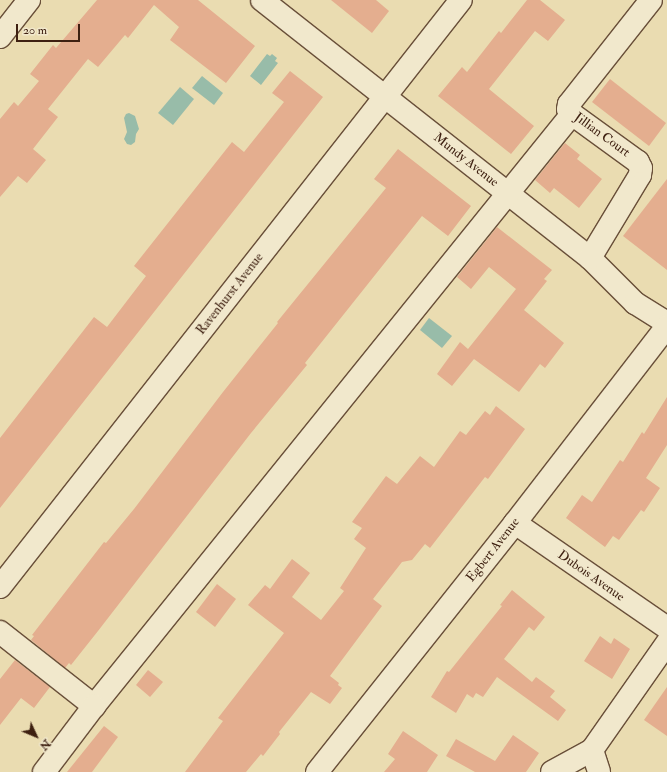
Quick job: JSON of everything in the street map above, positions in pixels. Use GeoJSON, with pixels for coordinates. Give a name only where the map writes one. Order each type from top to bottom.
{"type":"FeatureCollection","features":[{"type":"Feature","properties":{"kind":"street"},"geometry":{"type":"LineString","coordinates":[[0,37],[29,0]]}},
{"type":"Feature","properties":{"kind":"street","name":"Mundy Avenue"},"geometry":{"type":"LineString","coordinates":[[262,0],[590,258],[635,303],[667,325]]}},
{"type":"Feature","properties":{"kind":"street","name":"Ravenhurst Avenue"},"geometry":{"type":"LineString","coordinates":[[0,587],[460,0]]}},
{"type":"Feature","properties":{"kind":"street","name":"Jillian Court"},"geometry":{"type":"LineString","coordinates":[[590,258],[640,176],[641,168],[638,162],[572,114],[568,109],[571,99],[651,0]]}},
{"type":"Feature","properties":{"kind":"street"},"geometry":{"type":"LineString","coordinates":[[44,772],[94,706],[572,114]]}},
{"type":"Feature","properties":{"kind":"street","name":"Egbert Avenue"},"geometry":{"type":"LineString","coordinates":[[317,772],[515,523],[667,325]]}},
{"type":"Feature","properties":{"kind":"street","name":"Dubois Avenue"},"geometry":{"type":"LineString","coordinates":[[515,523],[667,628]]}},
{"type":"Feature","properties":{"kind":"street"},"geometry":{"type":"LineString","coordinates":[[0,632],[94,706]]}},
{"type":"Feature","properties":{"kind":"street"},"geometry":{"type":"LineString","coordinates":[[552,772],[592,750],[667,643]]}},
{"type":"Feature","properties":{"kind":"street"},"geometry":{"type":"LineString","coordinates":[[592,750],[599,772]]}},
{"type":"Feature","properties":{"kind":"shaded area"},"geometry":{"type":"Polygon","coordinates":[[[267,54],[270,56],[272,54],[277,58],[275,61],[278,63],[261,85],[250,76],[267,54]]]}},
{"type":"Feature","properties":{"kind":"shaded area"},"geometry":{"type":"Polygon","coordinates":[[[202,76],[223,93],[214,105],[192,88],[202,76]]]}},
{"type":"Feature","properties":{"kind":"shaded area"},"geometry":{"type":"Polygon","coordinates":[[[180,87],[194,99],[173,125],[158,113],[180,87]]]}},
{"type":"Feature","properties":{"kind":"shaded area"},"geometry":{"type":"Polygon","coordinates":[[[129,113],[135,116],[139,129],[136,134],[135,142],[131,145],[127,144],[124,139],[127,132],[124,118],[126,114],[129,113]]]}},
{"type":"Feature","properties":{"kind":"shaded area"},"geometry":{"type":"Polygon","coordinates":[[[429,318],[452,336],[442,348],[420,330],[429,318]]]}},
{"type":"Feature","properties":{"kind":"building"},"geometry":{"type":"Polygon","coordinates":[[[97,0],[198,0],[255,46],[226,83],[170,40],[179,27],[154,5],[128,38],[125,35],[98,67],[88,59],[48,109],[58,117],[33,149],[46,160],[27,183],[18,176],[0,197],[0,119],[14,102],[18,106],[39,81],[30,74],[53,45],[56,48],[97,0]]]}},
{"type":"Feature","properties":{"kind":"building"},"geometry":{"type":"Polygon","coordinates":[[[331,0],[376,0],[389,11],[372,33],[331,0]]]}},
{"type":"Feature","properties":{"kind":"building"},"geometry":{"type":"Polygon","coordinates":[[[527,0],[540,0],[565,20],[548,41],[535,31],[489,89],[534,126],[511,154],[438,96],[462,67],[467,72],[499,31],[501,33],[527,0]]]}},
{"type":"Feature","properties":{"kind":"building"},"geometry":{"type":"Polygon","coordinates":[[[290,71],[323,97],[0,508],[0,438],[94,317],[107,327],[146,276],[134,266],[232,142],[244,152],[284,102],[272,93],[290,71]]]}},
{"type":"Feature","properties":{"kind":"building"},"geometry":{"type":"Polygon","coordinates":[[[610,79],[666,123],[649,146],[592,102],[610,79]]]}},
{"type":"Feature","properties":{"kind":"building"},"geometry":{"type":"Polygon","coordinates":[[[565,143],[580,155],[577,159],[602,179],[579,208],[554,188],[550,193],[535,180],[565,143]]]}},
{"type":"Feature","properties":{"kind":"building"},"geometry":{"type":"Polygon","coordinates":[[[398,149],[471,206],[448,236],[422,216],[305,363],[307,365],[251,433],[98,631],[71,665],[69,663],[65,668],[31,640],[34,636],[32,635],[104,542],[106,543],[134,509],[223,392],[278,323],[277,322],[386,188],[374,179],[398,149]]]}},
{"type":"Feature","properties":{"kind":"building"},"geometry":{"type":"Polygon","coordinates":[[[667,179],[667,270],[623,236],[667,179]]]}},
{"type":"Feature","properties":{"kind":"building"},"geometry":{"type":"Polygon","coordinates":[[[497,227],[552,270],[544,279],[547,281],[524,310],[564,343],[545,368],[540,364],[519,392],[474,359],[452,386],[437,374],[460,342],[468,349],[516,289],[489,267],[471,289],[457,277],[497,227]]]}},
{"type":"Feature","properties":{"kind":"building"},"geometry":{"type":"Polygon","coordinates":[[[667,397],[667,445],[646,478],[660,488],[644,512],[641,510],[619,540],[613,536],[605,547],[566,518],[582,495],[592,502],[620,460],[623,462],[642,432],[644,434],[667,397]]]}},
{"type":"Feature","properties":{"kind":"building"},"geometry":{"type":"Polygon","coordinates":[[[496,406],[525,429],[488,479],[485,477],[430,548],[425,544],[412,560],[402,562],[373,599],[382,606],[330,676],[339,683],[338,685],[342,688],[330,704],[311,692],[279,732],[280,734],[263,756],[261,754],[246,772],[185,772],[223,721],[218,718],[284,633],[248,605],[265,585],[270,589],[292,559],[310,573],[292,597],[321,620],[344,591],[340,588],[366,548],[354,539],[362,528],[352,522],[386,476],[397,484],[420,456],[434,467],[460,431],[466,435],[485,411],[490,415],[496,406]]]}},
{"type":"Feature","properties":{"kind":"building"},"geometry":{"type":"Polygon","coordinates":[[[217,584],[236,599],[215,627],[196,612],[217,584]]]}},
{"type":"Feature","properties":{"kind":"building"},"geometry":{"type":"Polygon","coordinates":[[[512,590],[545,617],[534,631],[529,627],[504,659],[532,682],[536,677],[555,691],[550,697],[566,710],[558,721],[497,677],[483,697],[476,693],[473,698],[467,694],[456,713],[431,697],[447,671],[449,672],[502,606],[500,605],[512,590]]]}},
{"type":"Feature","properties":{"kind":"building"},"geometry":{"type":"Polygon","coordinates":[[[600,636],[611,644],[614,638],[630,649],[612,679],[584,661],[600,636]]]}},
{"type":"Feature","properties":{"kind":"building"},"geometry":{"type":"Polygon","coordinates":[[[15,660],[50,687],[34,708],[21,698],[0,725],[0,679],[15,660]]]}},
{"type":"Feature","properties":{"kind":"building"},"geometry":{"type":"Polygon","coordinates":[[[148,670],[163,682],[150,697],[136,685],[148,670]]]}},
{"type":"Feature","properties":{"kind":"building"},"geometry":{"type":"Polygon","coordinates":[[[667,687],[667,736],[644,720],[667,687]]]}},
{"type":"Feature","properties":{"kind":"building"},"geometry":{"type":"Polygon","coordinates":[[[104,726],[118,737],[92,772],[67,772],[104,726]]]}},
{"type":"Feature","properties":{"kind":"building"},"geometry":{"type":"Polygon","coordinates":[[[403,731],[438,755],[427,772],[384,772],[395,759],[388,754],[403,731]]]}},
{"type":"Feature","properties":{"kind":"building"},"geometry":{"type":"Polygon","coordinates":[[[513,735],[539,753],[526,772],[475,772],[446,756],[456,739],[495,761],[513,735]]]}}]}
